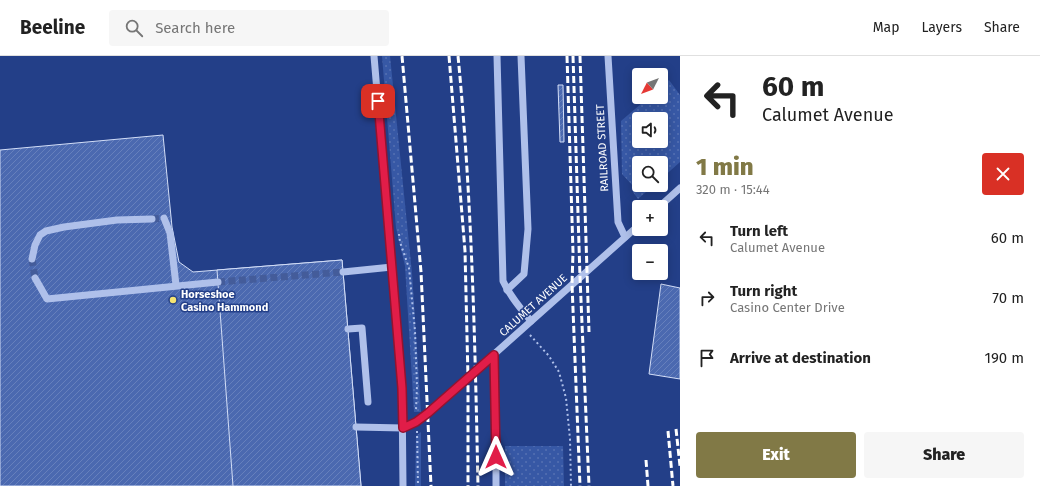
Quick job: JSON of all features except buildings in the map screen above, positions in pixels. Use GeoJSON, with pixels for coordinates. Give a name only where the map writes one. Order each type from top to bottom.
{"type":"FeatureCollection","features":[{"type":"Feature","properties":{"kind":"street"},"geometry":{"type":"LineString","coordinates":[[374,56],[402,388],[403,486]]}},
{"type":"Feature","properties":{"kind":"street"},"geometry":{"type":"LineString","coordinates":[[497,56],[503,280],[515,303],[531,321]]}},
{"type":"Feature","properties":{"kind":"street"},"geometry":{"type":"LineString","coordinates":[[507,290],[524,274],[528,229],[521,56]]}},
{"type":"Feature","properties":{"kind":"street","name":"RAILROAD STREET"},"geometry":{"type":"LineString","coordinates":[[608,56],[618,222],[625,237]]}},
{"type":"Feature","properties":{"kind":"street"},"geometry":{"type":"LineString","coordinates":[[667,200],[680,188]]}},
{"type":"Feature","properties":{"kind":"street"},"geometry":{"type":"LineString","coordinates":[[164,218],[170,233],[176,285]]}},
{"type":"Feature","properties":{"kind":"street"},"geometry":{"type":"LineString","coordinates":[[32,259],[35,245],[40,235],[46,231],[117,220],[152,219]]}},
{"type":"Feature","properties":{"kind":"street","name":"CALUMET AVENUE"},"geometry":{"type":"LineString","coordinates":[[403,428],[416,422],[428,413],[632,231]]}},
{"type":"Feature","properties":{"kind":"street"},"geometry":{"type":"LineString","coordinates":[[343,272],[392,267]]}},
{"type":"Feature","properties":{"kind":"street"},"geometry":{"type":"LineString","coordinates":[[35,278],[47,299],[218,282]]}},
{"type":"Feature","properties":{"kind":"street"},"geometry":{"type":"LineString","coordinates":[[348,329],[362,328],[368,402]]}},
{"type":"Feature","properties":{"kind":"street"},"geometry":{"type":"LineString","coordinates":[[494,355],[496,486]]}},
{"type":"Feature","properties":{"kind":"street"},"geometry":{"type":"LineString","coordinates":[[356,427],[403,428]]}},
{"type":"Feature","properties":{"kind":"path"},"geometry":{"type":"LineString","coordinates":[[398,228],[400,242],[409,268],[415,331],[417,387],[416,410]]}},
{"type":"Feature","properties":{"kind":"path"},"geometry":{"type":"LineString","coordinates":[[523,328],[549,356],[559,372],[566,398],[570,438],[572,486]]}},
{"type":"Feature","properties":{"kind":"path"},"geometry":{"type":"LineString","coordinates":[[417,436],[418,486]]}},
{"type":"Feature","properties":{"kind":"shaded area"},"geometry":{"type":"Polygon","coordinates":[[[382,56],[390,56],[412,273],[421,412],[414,412],[405,266],[396,228],[382,56]]]}},
{"type":"Feature","properties":{"kind":"shaded area"},"geometry":{"type":"Polygon","coordinates":[[[669,80],[680,95],[680,162],[668,173],[668,156],[632,156],[632,185],[622,174],[621,121],[641,104],[668,104],[669,80]]]}},
{"type":"Feature","properties":{"kind":"shaded area"},"geometry":{"type":"Polygon","coordinates":[[[633,192],[646,192],[638,199],[633,192]]]}},
{"type":"Feature","properties":{"kind":"shaded area"},"geometry":{"type":"Polygon","coordinates":[[[421,432],[421,486],[415,486],[416,436],[421,432]]]}},
{"type":"Feature","properties":{"kind":"shaded area"},"geometry":{"type":"Polygon","coordinates":[[[505,446],[563,446],[564,486],[505,486],[505,446]]]}},
{"type":"Feature","properties":{"kind":"tunnel"},"geometry":{"type":"LineString","coordinates":[[152,219],[164,218]]}},
{"type":"Feature","properties":{"kind":"tunnel"},"geometry":{"type":"LineString","coordinates":[[32,259],[35,278]]}},
{"type":"Feature","properties":{"kind":"tunnel"},"geometry":{"type":"LineString","coordinates":[[218,282],[343,272]]}},
{"type":"Feature","properties":{"kind":"railway"},"geometry":{"type":"LineString","coordinates":[[402,56],[421,272],[431,486]]}},
{"type":"Feature","properties":{"kind":"railway"},"geometry":{"type":"LineString","coordinates":[[449,56],[465,251],[468,378],[468,486]]}},
{"type":"Feature","properties":{"kind":"railway"},"geometry":{"type":"LineString","coordinates":[[458,56],[470,217],[478,486]]}},
{"type":"Feature","properties":{"kind":"railway"},"geometry":{"type":"LineString","coordinates":[[567,56],[573,252],[572,284],[580,486]]}},
{"type":"Feature","properties":{"kind":"railway"},"geometry":{"type":"LineString","coordinates":[[573,56],[580,277],[589,486]]}},
{"type":"Feature","properties":{"kind":"railway"},"geometry":{"type":"LineString","coordinates":[[580,56],[589,332]]}},
{"type":"Feature","properties":{"kind":"railway"},"geometry":{"type":"LineString","coordinates":[[676,429],[680,466]]}},
{"type":"Feature","properties":{"kind":"railway"},"geometry":{"type":"LineString","coordinates":[[668,431],[673,486]]}},
{"type":"Feature","properties":{"kind":"railway"},"geometry":{"type":"LineString","coordinates":[[646,460],[648,486]]}},
{"type":"Feature","properties":{"kind":"place","name":"Horseshoe Casino Hammond"},"geometry":{"type":"Point","coordinates":[173,300]}},
{"type":"Feature","properties":{"kind":"route"},"geometry":{"type":"LineString","coordinates":[[378,101],[402,388],[403,428],[416,422],[428,413],[494,355],[496,457]]}}]}
